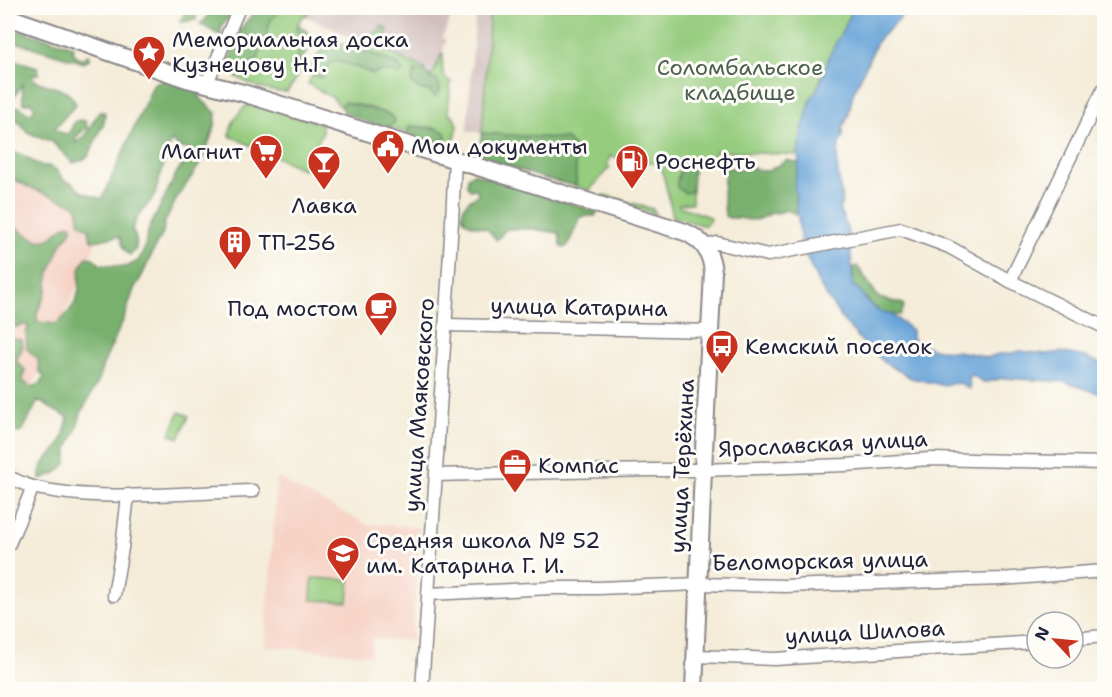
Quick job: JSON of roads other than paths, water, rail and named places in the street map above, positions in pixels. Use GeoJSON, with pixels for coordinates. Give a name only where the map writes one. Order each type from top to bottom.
{"type":"FeatureCollection","features":[{"type":"Feature","properties":{"kind":"main road"},"geometry":{"type":"LineString","coordinates":[[8,17],[187,79],[207,83],[455,159],[685,232],[705,246]]}},
{"type":"Feature","properties":{"kind":"main road","name":"улица Терёхина"},"geometry":{"type":"LineString","coordinates":[[694,690],[713,272],[712,259],[705,246]]}},
{"type":"Feature","properties":{"kind":"street"},"geometry":{"type":"LineString","coordinates":[[207,83],[239,8]]}},
{"type":"Feature","properties":{"kind":"street"},"geometry":{"type":"LineString","coordinates":[[1010,281],[1104,88]]}},
{"type":"Feature","properties":{"kind":"street","name":"улица Маяковского"},"geometry":{"type":"LineString","coordinates":[[422,690],[455,159]]}},
{"type":"Feature","properties":{"kind":"street"},"geometry":{"type":"LineString","coordinates":[[705,246],[717,243],[768,255],[901,229],[949,247],[1010,281],[1104,327]]}},
{"type":"Feature","properties":{"kind":"street","name":"улица Катарина"},"geometry":{"type":"LineString","coordinates":[[446,325],[711,331]]}},
{"type":"Feature","properties":{"kind":"street","name":"Ярославская улица"},"geometry":{"type":"LineString","coordinates":[[436,475],[703,470],[846,465],[930,459],[1104,463]]}},
{"type":"Feature","properties":{"kind":"street"},"geometry":{"type":"LineString","coordinates":[[8,477],[33,487],[75,494],[129,495],[253,491]]}},
{"type":"Feature","properties":{"kind":"street"},"geometry":{"type":"LineString","coordinates":[[8,546],[33,487]]}},
{"type":"Feature","properties":{"kind":"street"},"geometry":{"type":"LineString","coordinates":[[114,595],[129,495]]}},
{"type":"Feature","properties":{"kind":"street","name":"Беломорская улица"},"geometry":{"type":"LineString","coordinates":[[428,594],[699,584],[796,585],[1001,579],[1104,571]]}},
{"type":"Feature","properties":{"kind":"street"},"geometry":{"type":"LineString","coordinates":[[1085,638],[1104,636]]}},
{"type":"Feature","properties":{"kind":"street","name":"улица Шилова"},"geometry":{"type":"LineString","coordinates":[[696,656],[776,659],[1025,643]]}},
{"type":"Feature","properties":{"kind":"water"},"geometry":{"type":"Polygon","coordinates":[[[854,8],[904,8],[899,20],[878,40],[853,94],[848,117],[843,127],[843,137],[839,144],[837,164],[842,202],[839,210],[844,218],[849,237],[853,286],[861,291],[865,299],[877,310],[891,314],[912,330],[912,339],[932,348],[969,353],[986,358],[1020,351],[1047,354],[1060,352],[1086,357],[1104,365],[1104,395],[1065,382],[1003,378],[983,382],[972,375],[969,376],[970,389],[960,383],[941,385],[911,378],[885,363],[862,342],[842,319],[819,285],[801,245],[794,183],[799,163],[801,134],[811,99],[822,79],[830,54],[854,8]]]}},
{"type":"Feature","properties":{"kind":"place","name":"Мемориальная доска Кузнецову Н.Г."},"geometry":{"type":"Point","coordinates":[149,81]}},
{"type":"Feature","properties":{"kind":"place","name":"Мои документы"},"geometry":{"type":"Point","coordinates":[388,175]}},
{"type":"Feature","properties":{"kind":"place","name":"Магнит"},"geometry":{"type":"Point","coordinates":[266,180]}},
{"type":"Feature","properties":{"kind":"place","name":"Роснефть"},"geometry":{"type":"Point","coordinates":[632,190]}},
{"type":"Feature","properties":{"kind":"place","name":"Лавка"},"geometry":{"type":"Point","coordinates":[324,191]}},
{"type":"Feature","properties":{"kind":"place","name":"ТП-256"},"geometry":{"type":"Point","coordinates":[235,271]}},
{"type":"Feature","properties":{"kind":"place","name":"Под мостом"},"geometry":{"type":"Point","coordinates":[381,337]}},
{"type":"Feature","properties":{"kind":"place","name":"Кемский поселок"},"geometry":{"type":"Point","coordinates":[722,375]}},
{"type":"Feature","properties":{"kind":"place","name":"Компас"},"geometry":{"type":"Point","coordinates":[515,494]}},
{"type":"Feature","properties":{"kind":"place","name":"Средняя школа № 52 им. Катарина Г. И."},"geometry":{"type":"Point","coordinates":[343,582]}},
{"type":"Feature","properties":{"kind":"park label","name":"Соломбальское кладбище"},"geometry":{"type":"Point","coordinates":[740,80]}}]}
